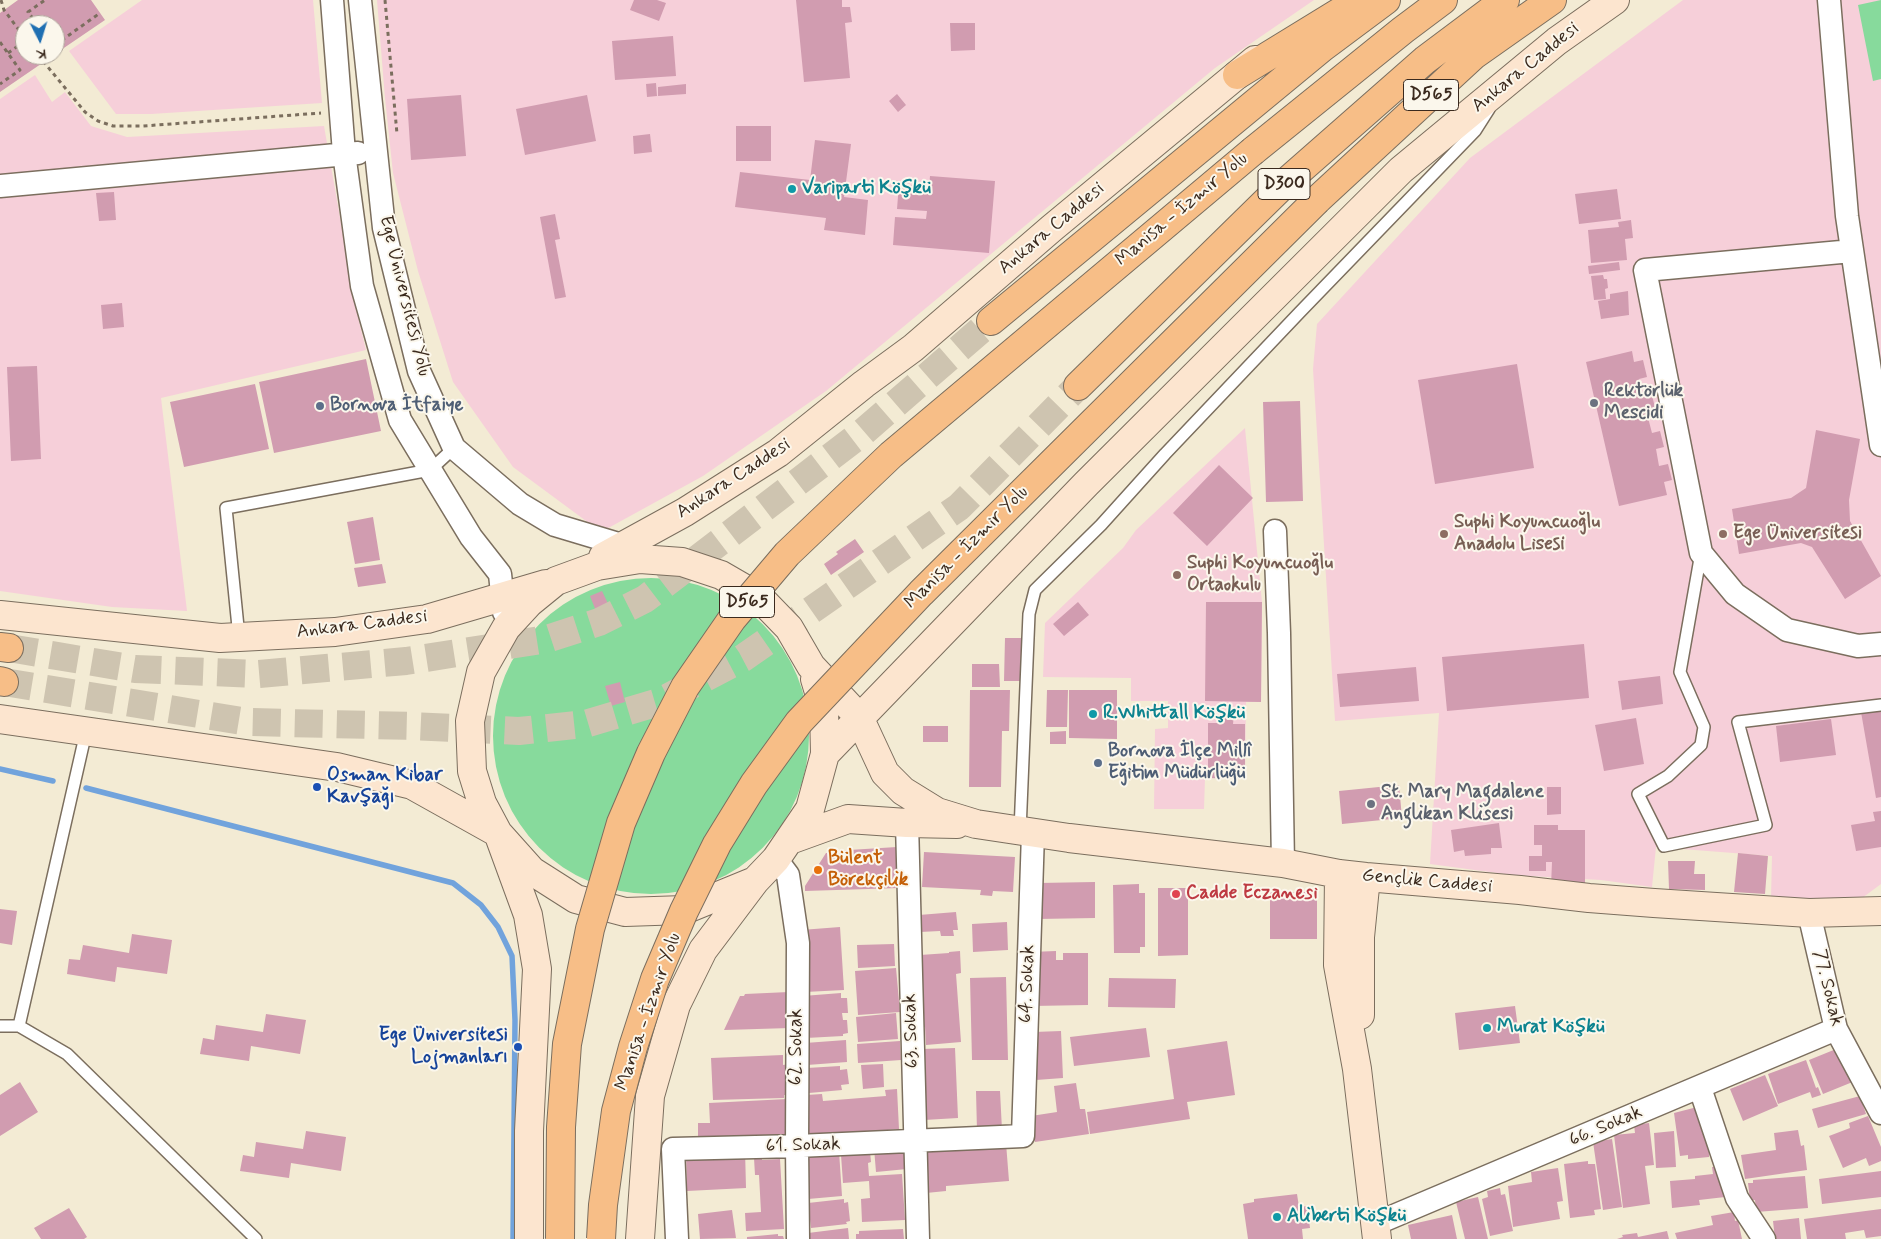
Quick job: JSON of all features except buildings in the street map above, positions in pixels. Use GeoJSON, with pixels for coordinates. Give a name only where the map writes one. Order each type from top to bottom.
{"type":"FeatureCollection","features":[{"type":"Feature","properties":{"kind":"highway"},"geometry":{"type":"LineString","coordinates":[[1237,75],[1360,0]]}},
{"type":"Feature","properties":{"kind":"highway","name":"Ankara Caddesi"},"geometry":{"type":"LineString","coordinates":[[991,322],[1323,47],[1386,0]]}},
{"type":"Feature","properties":{"kind":"highway","name":"Manisa - İzmir Yolu"},"geometry":{"type":"LineString","coordinates":[[560,1239],[561,1127],[567,1044],[590,930],[622,823],[651,753],[685,687],[732,618],[787,554],[890,455],[1253,151],[1402,30],[1443,0]]}},
{"type":"Feature","properties":{"kind":"highway","name":"D300"},"geometry":{"type":"LineString","coordinates":[[1078,386],[1285,183],[1425,60],[1505,0]]}},
{"type":"Feature","properties":{"kind":"highway","name":"Manisa - İzmir Yolu"},"geometry":{"type":"LineString","coordinates":[[601,1239],[603,1205],[616,1111],[655,979],[684,911],[713,852],[754,784],[798,722],[921,593],[1317,200],[1474,55],[1552,0]]}},
{"type":"Feature","properties":{"kind":"main road","name":"Ankara Caddesi"},"geometry":{"type":"LineString","coordinates":[[0,614],[211,637],[335,632],[427,619],[556,581],[685,512],[778,454],[864,384],[912,348],[1052,228],[1237,75],[1334,0]]}},
{"type":"Feature","properties":{"kind":"main road","name":"Ankara Caddesi"},"geometry":{"type":"LineString","coordinates":[[825,754],[1086,484],[1401,170],[1557,41],[1615,0]]}},
{"type":"Feature","properties":{"kind":"main road"},"geometry":{"type":"LineString","coordinates":[[529,1239],[528,1130],[537,969],[528,915],[498,833],[482,803],[472,771],[470,721],[481,672],[506,628],[529,603],[556,581],[597,566],[640,559],[682,562],[721,574],[759,597],[789,628],[812,666],[824,709],[825,754],[810,809],[783,849],[755,881],[703,950],[676,1005],[650,1096],[640,1239]]}},
{"type":"Feature","properties":{"kind":"main road","name":"Gençlik Caddesi"},"geometry":{"type":"LineString","coordinates":[[812,666],[859,717],[885,773],[903,791],[937,812],[976,824],[1026,832],[1283,863],[1352,875],[1598,899],[1808,913],[1881,911]]}},
{"type":"Feature","properties":{"kind":"main road"},"geometry":{"type":"LineString","coordinates":[[0,719],[337,767],[412,785],[498,833],[532,871],[576,899],[625,912],[684,910],[755,881]]}},
{"type":"Feature","properties":{"kind":"main road","name":"Gençlik Caddesi"},"geometry":{"type":"LineString","coordinates":[[783,849],[848,819],[907,823],[976,824]]}},
{"type":"Feature","properties":{"kind":"main road"},"geometry":{"type":"LineString","coordinates":[[1352,875],[1360,938],[1360,1021],[1357,1069],[1376,1232]]}},
{"type":"Feature","properties":{"kind":"street","name":"Ege Üniversitesi Yolu"},"geometry":{"type":"LineString","coordinates":[[332,0],[344,153],[362,286],[400,420],[472,537],[500,574],[506,628]]}},
{"type":"Feature","properties":{"kind":"street","name":"Ege Üniversitesi Yolu"},"geometry":{"type":"LineString","coordinates":[[360,0],[384,228],[419,371],[454,448],[520,504],[554,525],[682,562]]}},
{"type":"Feature","properties":{"kind":"street"},"geometry":{"type":"LineString","coordinates":[[1829,0],[1847,216],[1881,445]]}},
{"type":"Feature","properties":{"kind":"street"},"geometry":{"type":"LineString","coordinates":[[0,186],[344,153],[376,152]]}},
{"type":"Feature","properties":{"kind":"street"},"geometry":{"type":"LineString","coordinates":[[1852,251],[1645,270],[1701,553],[1735,594],[1787,630],[1858,646],[1881,644]]}},
{"type":"Feature","properties":{"kind":"street"},"geometry":{"type":"LineString","coordinates":[[1275,531],[1279,633],[1283,863]]}},
{"type":"Feature","properties":{"kind":"street","name":"63. Sokak"},"geometry":{"type":"LineString","coordinates":[[907,823],[918,1239]]}},
{"type":"Feature","properties":{"kind":"street","name":"64. Sokak"},"geometry":{"type":"LineString","coordinates":[[1023,1136],[1026,832]]}},
{"type":"Feature","properties":{"kind":"street","name":"62. Sokak"},"geometry":{"type":"LineString","coordinates":[[783,849],[798,943],[798,1239]]}},
{"type":"Feature","properties":{"kind":"street","name":"77. Sokak"},"geometry":{"type":"LineString","coordinates":[[1808,913],[1836,1029],[1881,1113]]}},
{"type":"Feature","properties":{"kind":"street","name":"66. Sokak"},"geometry":{"type":"LineString","coordinates":[[1376,1232],[1836,1029]]}},
{"type":"Feature","properties":{"kind":"street"},"geometry":{"type":"LineString","coordinates":[[1700,1088],[1737,1198],[1764,1239]]}},
{"type":"Feature","properties":{"kind":"street","name":"61. Sokak"},"geometry":{"type":"LineString","coordinates":[[676,1239],[673,1149],[797,1146],[1023,1136]]}},
{"type":"Feature","properties":{"kind":"lane"},"geometry":{"type":"LineString","coordinates":[[1026,832],[1029,614],[1035,590],[1102,525],[1165,454],[1475,131],[1503,86]]}},
{"type":"Feature","properties":{"kind":"lane"},"geometry":{"type":"LineString","coordinates":[[239,637],[226,508],[430,470],[454,448]]}},
{"type":"Feature","properties":{"kind":"lane"},"geometry":{"type":"LineString","coordinates":[[1701,553],[1680,672],[1704,726],[1701,745],[1668,776],[1638,794],[1664,846],[1766,825],[1738,722],[1881,705]]}},
{"type":"Feature","properties":{"kind":"lane"},"geometry":{"type":"LineString","coordinates":[[19,1026],[86,732]]}},
{"type":"Feature","properties":{"kind":"lane"},"geometry":{"type":"LineString","coordinates":[[0,1026],[19,1026],[67,1054],[256,1239]]}},
{"type":"Feature","properties":{"kind":"path"},"geometry":{"type":"LineString","coordinates":[[2,0],[4,10],[15,25]]}},
{"type":"Feature","properties":{"kind":"path"},"geometry":{"type":"LineString","coordinates":[[30,15],[28,12],[45,0]]}},
{"type":"Feature","properties":{"kind":"path"},"geometry":{"type":"LineString","coordinates":[[385,0],[398,137]]}},
{"type":"Feature","properties":{"kind":"path"},"geometry":{"type":"LineString","coordinates":[[65,38],[100,13]]}},
{"type":"Feature","properties":{"kind":"path"},"geometry":{"type":"LineString","coordinates":[[0,42],[20,70],[0,84]]}},
{"type":"Feature","properties":{"kind":"path"},"geometry":{"type":"LineString","coordinates":[[8,53],[15,47]]}},
{"type":"Feature","properties":{"kind":"path"},"geometry":{"type":"LineString","coordinates":[[46,65],[85,112],[98,121],[113,126],[143,126],[342,112]]}},
{"type":"Feature","properties":{"kind":"shaded area"},"geometry":{"type":"Polygon","coordinates":[[[142,0],[313,0],[322,103],[151,114],[116,114],[69,51],[142,0]]]}},
{"type":"Feature","properties":{"kind":"shaded area"},"geometry":{"type":"Polygon","coordinates":[[[377,0],[1314,0],[1215,68],[826,391],[703,476],[601,532],[513,467],[453,382],[418,271],[393,173],[377,0]]]}},
{"type":"Feature","properties":{"kind":"shaded area","name":"Ege Üniversitesi"},"geometry":{"type":"Polygon","coordinates":[[[1683,0],[1881,0],[1881,884],[1854,904],[1771,898],[1772,856],[1656,847],[1652,887],[1601,880],[1512,875],[1430,864],[1439,713],[1335,721],[1313,369],[1317,324],[1470,158],[1683,0]]]}},
{"type":"Feature","properties":{"kind":"shaded area"},"geometry":{"type":"Polygon","coordinates":[[[35,75],[52,102],[65,92],[91,126],[127,137],[324,126],[356,309],[366,350],[161,398],[187,611],[112,607],[0,591],[0,99],[35,75]]]}},
{"type":"Feature","properties":{"kind":"shaded area","name":"Suphi Koyuncuoğlu Ortaokulu"},"geometry":{"type":"Polygon","coordinates":[[[1245,428],[1262,602],[1261,702],[1246,702],[1245,779],[1205,778],[1204,809],[1154,809],[1155,729],[1168,728],[1168,701],[1131,701],[1131,678],[1043,677],[1045,623],[1123,548],[1136,530],[1245,428]]]}},
{"type":"Feature","properties":{"kind":"green space"},"geometry":{"type":"Polygon","coordinates":[[[1881,0],[1881,79],[1873,81],[1858,5],[1881,0]]]}},
{"type":"Feature","properties":{"kind":"green space"},"geometry":{"type":"Polygon","coordinates":[[[651,578],[682,581],[712,590],[739,604],[763,624],[783,648],[797,675],[806,705],[809,736],[806,767],[797,797],[783,824],[763,848],[739,868],[712,882],[682,891],[651,894],[620,891],[590,882],[563,868],[539,848],[519,824],[505,797],[496,767],[493,736],[496,705],[505,675],[519,648],[539,624],[563,604],[590,590],[620,581],[651,578]]]}},
{"type":"Feature","properties":{"kind":"waterway"},"geometry":{"type":"LineString","coordinates":[[0,769],[53,781]]}},
{"type":"Feature","properties":{"kind":"waterway"},"geometry":{"type":"LineString","coordinates":[[86,788],[453,883],[481,905],[498,927],[512,956],[515,1020],[513,1239]]}},
{"type":"Feature","properties":{"kind":"tunnel"},"geometry":{"type":"LineString","coordinates":[[9,648],[135,669],[259,674],[406,661],[547,639],[599,622],[645,599],[862,433],[991,321]]}},
{"type":"Feature","properties":{"kind":"tunnel"},"geometry":{"type":"LineString","coordinates":[[4,682],[248,722],[519,731],[585,724],[659,702],[743,658],[959,507],[1078,386]]}},
{"type":"Feature","properties":{"kind":"place","name":"Variparti Köşkü"},"geometry":{"type":"Point","coordinates":[792,189]}},
{"type":"Feature","properties":{"kind":"place","name":"Rektörlük Mescidi"},"geometry":{"type":"Point","coordinates":[1594,403]}},
{"type":"Feature","properties":{"kind":"place","name":"Bornova İtfaiye"},"geometry":{"type":"Point","coordinates":[320,406]}},
{"type":"Feature","properties":{"kind":"place","name":"Suphi Koyuncuoğlu Anadolu Lisesi"},"geometry":{"type":"Point","coordinates":[1444,534]}},
{"type":"Feature","properties":{"kind":"place","name":"Ege Üniversitesi"},"geometry":{"type":"Point","coordinates":[1723,534]}},
{"type":"Feature","properties":{"kind":"place","name":"Suphi Koyuncuoğlu Ortaokulu"},"geometry":{"type":"Point","coordinates":[1177,575]}},
{"type":"Feature","properties":{"kind":"place","name":"R.Whittall Köşkü"},"geometry":{"type":"Point","coordinates":[1093,714]}},
{"type":"Feature","properties":{"kind":"place","name":"Bornova İlçe Millî Eğitim Müdürlüğü"},"geometry":{"type":"Point","coordinates":[1098,763]}},
{"type":"Feature","properties":{"kind":"place","name":"Osman Kibar Kavşağı"},"geometry":{"type":"Point","coordinates":[317,787]}},
{"type":"Feature","properties":{"kind":"place","name":"St. Mary Magdalene Anglikan Klisesi"},"geometry":{"type":"Point","coordinates":[1371,804]}},
{"type":"Feature","properties":{"kind":"place","name":"Bülent Börekçilik"},"geometry":{"type":"Point","coordinates":[818,870]}},
{"type":"Feature","properties":{"kind":"place","name":"Cadde Eczanesi"},"geometry":{"type":"Point","coordinates":[1176,894]}},
{"type":"Feature","properties":{"kind":"place","name":"Murat Köşkü"},"geometry":{"type":"Point","coordinates":[1487,1028]}},
{"type":"Feature","properties":{"kind":"place","name":"Ege Üniversitesi Lojmanları"},"geometry":{"type":"Point","coordinates":[518,1047]}},
{"type":"Feature","properties":{"kind":"place","name":"Aliberti Köşkü"},"geometry":{"type":"Point","coordinates":[1277,1217]}}]}
